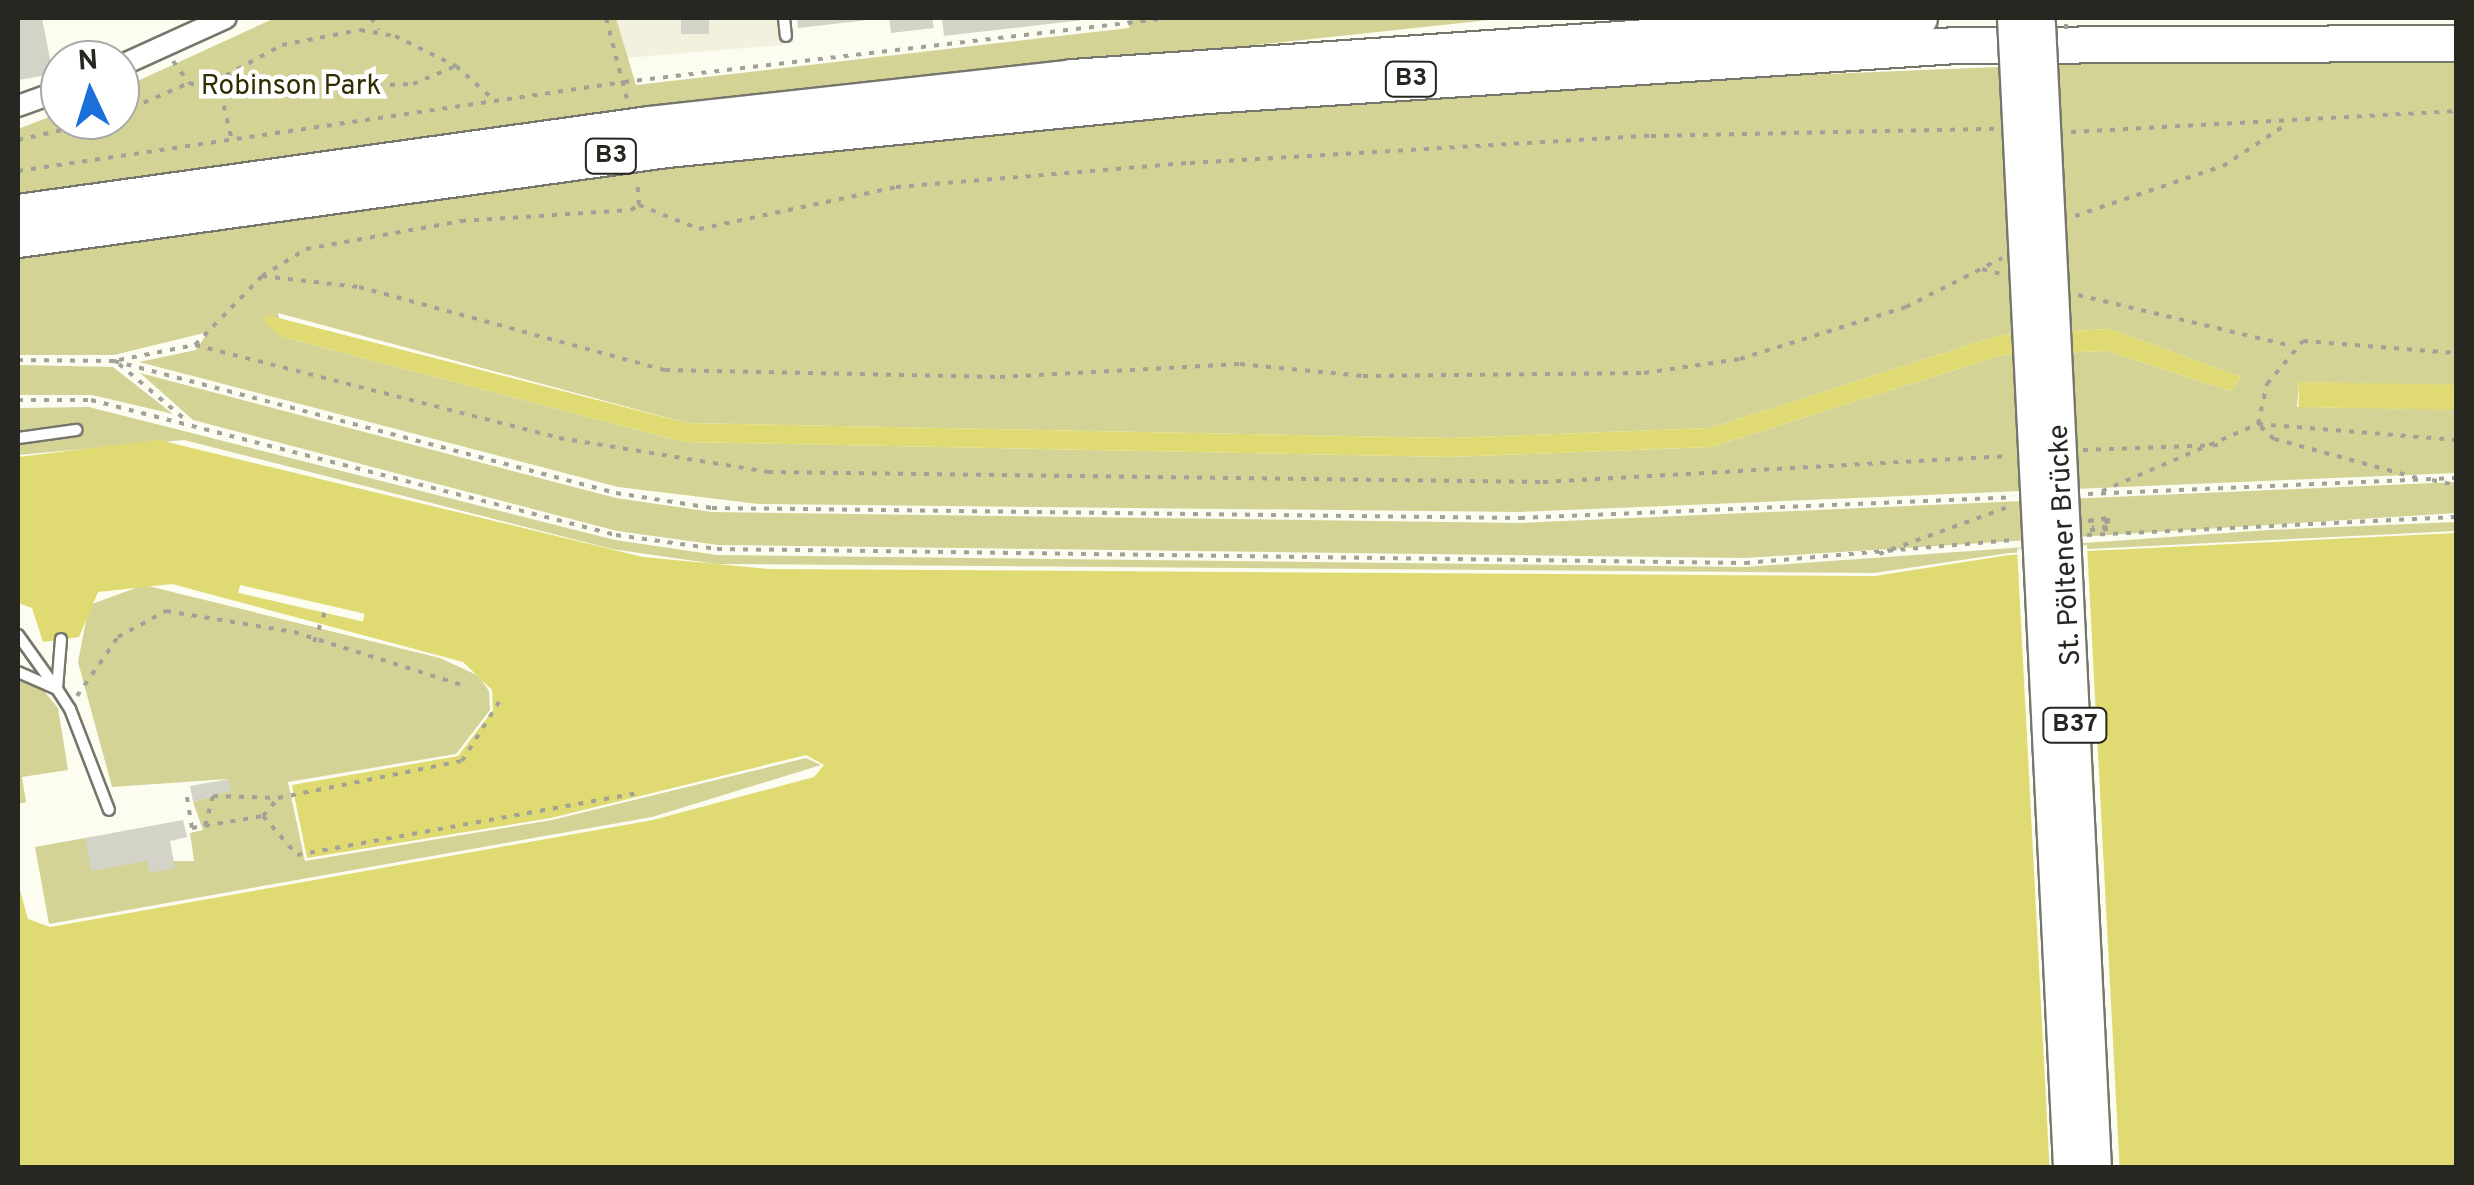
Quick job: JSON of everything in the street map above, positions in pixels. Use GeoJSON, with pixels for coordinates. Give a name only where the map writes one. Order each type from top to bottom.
{"type":"FeatureCollection","features":[{"type":"Feature","properties":{"kind":"highway"},"geometry":{"type":"LineString","coordinates":[[1494,41],[1543,18]]}},
{"type":"Feature","properties":{"kind":"highway","name":"B3"},"geometry":{"type":"LineString","coordinates":[[18,239],[876,125],[1626,38],[1719,22],[1919,18]]}},
{"type":"Feature","properties":{"kind":"highway","name":"B3"},"geometry":{"type":"LineString","coordinates":[[18,212],[668,122],[1494,41],[1626,38],[1956,45],[2456,44]]}},
{"type":"Feature","properties":{"kind":"main road","name":"B37"},"geometry":{"type":"LineString","coordinates":[[2032,20],[2040,284]]}},
{"type":"Feature","properties":{"kind":"main road","name":"St. Pöltener Brücke"},"geometry":{"type":"LineString","coordinates":[[2040,284],[2070,1168]]}},
{"type":"Feature","properties":{"kind":"main road","name":"St. Pöltener Brücke"},"geometry":{"type":"LineString","coordinates":[[2040,284],[2096,1168]]}},
{"type":"Feature","properties":{"kind":"street"},"geometry":{"type":"LineString","coordinates":[[140,58],[226,18]]}},
{"type":"Feature","properties":{"kind":"lane"},"geometry":{"type":"LineString","coordinates":[[784,18],[786,36]]}},
{"type":"Feature","properties":{"kind":"lane"},"geometry":{"type":"LineString","coordinates":[[18,438],[76,430]]}},
{"type":"Feature","properties":{"kind":"lane"},"geometry":{"type":"LineString","coordinates":[[18,636],[70,709],[109,810]]}},
{"type":"Feature","properties":{"kind":"lane"},"geometry":{"type":"LineString","coordinates":[[57,689],[61,639]]}},
{"type":"Feature","properties":{"kind":"lane"},"geometry":{"type":"LineString","coordinates":[[18,672],[57,689]]}},
{"type":"Feature","properties":{"kind":"path"},"geometry":{"type":"LineString","coordinates":[[371,18],[381,32],[456,66],[494,100]]}},
{"type":"Feature","properties":{"kind":"path"},"geometry":{"type":"LineString","coordinates":[[606,18],[629,108]]}},
{"type":"Feature","properties":{"kind":"path"},"geometry":{"type":"LineString","coordinates":[[18,171],[624,82],[1169,18]]}},
{"type":"Feature","properties":{"kind":"path"},"geometry":{"type":"LineString","coordinates":[[203,88],[282,46],[381,32]]}},
{"type":"Feature","properties":{"kind":"path"},"geometry":{"type":"LineString","coordinates":[[163,48],[189,82],[221,91],[413,84],[456,66]]}},
{"type":"Feature","properties":{"kind":"path"},"geometry":{"type":"LineString","coordinates":[[140,104],[189,82]]}},
{"type":"Feature","properties":{"kind":"path"},"geometry":{"type":"LineString","coordinates":[[221,91],[231,137]]}},
{"type":"Feature","properties":{"kind":"path"},"geometry":{"type":"LineString","coordinates":[[2057,132],[2287,124],[2456,112]]}},
{"type":"Feature","properties":{"kind":"path"},"geometry":{"type":"LineString","coordinates":[[2062,224],[2223,166],[2287,124]]}},
{"type":"Feature","properties":{"kind":"path"},"geometry":{"type":"LineString","coordinates":[[195,345],[262,276],[343,239],[639,205],[699,229],[896,187],[1190,163],[1651,136],[2000,130]]}},
{"type":"Feature","properties":{"kind":"path"},"geometry":{"type":"LineString","coordinates":[[636,168],[639,205]]}},
{"type":"Feature","properties":{"kind":"path"},"geometry":{"type":"LineString","coordinates":[[262,276],[360,287],[508,335],[665,370],[980,377],[1240,364],[1381,376],[1644,373],[1740,359],[1827,336],[1982,269],[2014,251]]}},
{"type":"Feature","properties":{"kind":"path"},"geometry":{"type":"LineString","coordinates":[[1982,269],[2292,346],[2319,338],[2456,353]]}},
{"type":"Feature","properties":{"kind":"path"},"geometry":{"type":"LineString","coordinates":[[18,360],[114,361],[195,345],[560,438],[768,472],[1543,482],[2027,455]]}},
{"type":"Feature","properties":{"kind":"path"},"geometry":{"type":"LineString","coordinates":[[2258,424],[2268,384],[2292,346]]}},
{"type":"Feature","properties":{"kind":"path"},"geometry":{"type":"LineString","coordinates":[[114,361],[191,426]]}},
{"type":"Feature","properties":{"kind":"path"},"geometry":{"type":"LineString","coordinates":[[114,361],[616,493],[712,508],[1520,518],[2020,500],[1875,556]]}},
{"type":"Feature","properties":{"kind":"path"},"geometry":{"type":"LineString","coordinates":[[18,400],[91,400],[697,548],[1745,562],[1875,556],[2022,539]]}},
{"type":"Feature","properties":{"kind":"path"},"geometry":{"type":"LineString","coordinates":[[2258,424],[2298,448],[2456,485]]}},
{"type":"Feature","properties":{"kind":"path"},"geometry":{"type":"LineString","coordinates":[[2096,493],[2221,445],[2258,424],[2456,440]]}},
{"type":"Feature","properties":{"kind":"path"},"geometry":{"type":"LineString","coordinates":[[2067,452],[2221,445]]}},
{"type":"Feature","properties":{"kind":"path"},"geometry":{"type":"LineString","coordinates":[[2076,494],[2456,478]]}},
{"type":"Feature","properties":{"kind":"path"},"geometry":{"type":"LineString","coordinates":[[2089,535],[2088,519],[2108,518],[2108,529],[2090,530],[2090,520],[2106,520],[2107,527],[2092,527]]}},
{"type":"Feature","properties":{"kind":"path"},"geometry":{"type":"LineString","coordinates":[[2072,536],[2456,518]]}},
{"type":"Feature","properties":{"kind":"path"},"geometry":{"type":"LineString","coordinates":[[70,709],[118,637],[166,611],[314,642],[466,686]]}},
{"type":"Feature","properties":{"kind":"path"},"geometry":{"type":"LineString","coordinates":[[314,642],[325,612]]}},
{"type":"Feature","properties":{"kind":"path"},"geometry":{"type":"LineString","coordinates":[[205,826],[213,796],[278,798],[462,761],[499,702]]}},
{"type":"Feature","properties":{"kind":"path"},"geometry":{"type":"LineString","coordinates":[[262,816],[297,855],[640,793]]}},
{"type":"Feature","properties":{"kind":"path"},"geometry":{"type":"LineString","coordinates":[[187,797],[192,828],[262,816],[278,798]]}},
{"type":"Feature","properties":{"kind":"shaded area"},"geometry":{"type":"Polygon","coordinates":[[[616,18],[779,18],[783,45],[625,58],[616,18]]]}},
{"type":"Feature","properties":{"kind":"shaded area"},"geometry":{"type":"Polygon","coordinates":[[[267,315],[687,423],[1451,438],[1710,428],[2000,335],[2110,329],[2241,377],[2231,391],[2107,351],[2002,355],[1711,447],[1450,457],[684,442],[283,337],[264,323],[267,315]]]}},
{"type":"Feature","properties":{"kind":"shaded area"},"geometry":{"type":"Polygon","coordinates":[[[2299,382],[2456,385],[2456,410],[2299,407],[2299,382]]]}},
{"type":"Feature","properties":{"kind":"shaded area"},"geometry":{"type":"Polygon","coordinates":[[[159,440],[643,557],[768,569],[1875,576],[2009,555],[2456,533],[2456,1167],[18,1167],[18,883],[28,919],[50,927],[653,820],[814,777],[824,765],[806,755],[551,818],[307,858],[292,785],[458,756],[493,710],[492,690],[463,662],[172,584],[98,592],[79,637],[43,642],[32,608],[18,603],[18,457],[159,440]]]}},
{"type":"Feature","properties":{"kind":"green space","name":"Robinson Park"},"geometry":{"type":"Polygon","coordinates":[[[275,18],[616,18],[636,85],[1129,28],[1128,18],[1508,18],[639,111],[18,197],[18,129],[40,121],[40,140],[140,140],[140,80],[275,18]]]}},
{"type":"Feature","properties":{"kind":"green space"},"geometry":{"type":"Polygon","coordinates":[[[2222,58],[2456,62],[2456,386],[2299,382],[2297,407],[2456,409],[2456,473],[1520,512],[759,504],[618,487],[139,362],[196,350],[208,332],[114,355],[18,355],[18,254],[610,171],[1035,124],[1629,82],[2222,58]],[[278,313],[283,337],[684,442],[1450,457],[1711,447],[2002,355],[2107,351],[2231,391],[2241,377],[2110,329],[2000,335],[1710,428],[1451,438],[687,423],[278,313]]]}},
{"type":"Feature","properties":{"kind":"green space"},"geometry":{"type":"Polygon","coordinates":[[[18,365],[113,367],[173,414],[92,395],[18,395],[18,365]]]}},
{"type":"Feature","properties":{"kind":"green space"},"geometry":{"type":"Polygon","coordinates":[[[140,373],[616,498],[712,512],[1520,523],[2456,482],[2456,513],[1745,558],[718,545],[617,531],[193,420],[140,373]]]}},
{"type":"Feature","properties":{"kind":"green space"},"geometry":{"type":"Polygon","coordinates":[[[89,407],[615,540],[717,555],[1745,567],[2268,530],[2456,522],[2456,531],[2009,553],[1874,573],[716,564],[612,549],[184,440],[18,455],[18,444],[79,435],[77,425],[18,433],[18,408],[89,407]]]}},
{"type":"Feature","properties":{"kind":"green space"},"geometry":{"type":"Polygon","coordinates":[[[144,585],[440,658],[479,676],[489,691],[490,710],[456,754],[288,782],[305,861],[552,820],[806,758],[821,765],[652,817],[49,924],[35,847],[85,838],[147,861],[194,861],[190,833],[203,830],[193,802],[231,790],[228,779],[112,787],[78,662],[89,605],[144,585]]]}},
{"type":"Feature","properties":{"kind":"green space"},"geometry":{"type":"Polygon","coordinates":[[[18,678],[39,685],[58,708],[68,770],[22,777],[26,802],[18,804],[18,678]]]}},
{"type":"Feature","properties":{"kind":"pier"},"geometry":{"type":"Polygon","coordinates":[[[2087,545],[2120,1167],[2050,1168],[2017,549],[2087,545]]]}},
{"type":"Feature","properties":{"kind":"pier"},"geometry":{"type":"Polygon","coordinates":[[[240,585],[365,614],[363,622],[238,593],[240,585]]]}},
{"type":"Feature","properties":{"kind":"building"},"geometry":{"type":"Polygon","coordinates":[[[18,18],[42,18],[46,40],[40,40],[40,76],[18,80],[18,18]]]}},
{"type":"Feature","properties":{"kind":"building"},"geometry":{"type":"Polygon","coordinates":[[[681,18],[709,18],[709,34],[681,34],[681,18]]]}},
{"type":"Feature","properties":{"kind":"building"},"geometry":{"type":"Polygon","coordinates":[[[797,18],[867,18],[868,20],[798,28],[797,18]]]}},
{"type":"Feature","properties":{"kind":"building"},"geometry":{"type":"Polygon","coordinates":[[[889,18],[932,18],[934,28],[891,33],[889,18]]]}},
{"type":"Feature","properties":{"kind":"building"},"geometry":{"type":"Polygon","coordinates":[[[942,18],[1083,18],[1083,20],[944,36],[942,18]]]}},
{"type":"Feature","properties":{"kind":"building"},"geometry":{"type":"Polygon","coordinates":[[[229,779],[231,790],[193,802],[190,786],[229,779]]]}},
{"type":"Feature","properties":{"kind":"building"},"geometry":{"type":"Polygon","coordinates":[[[183,820],[187,837],[170,841],[175,868],[149,873],[147,861],[91,871],[85,838],[183,820]]]}}]}
